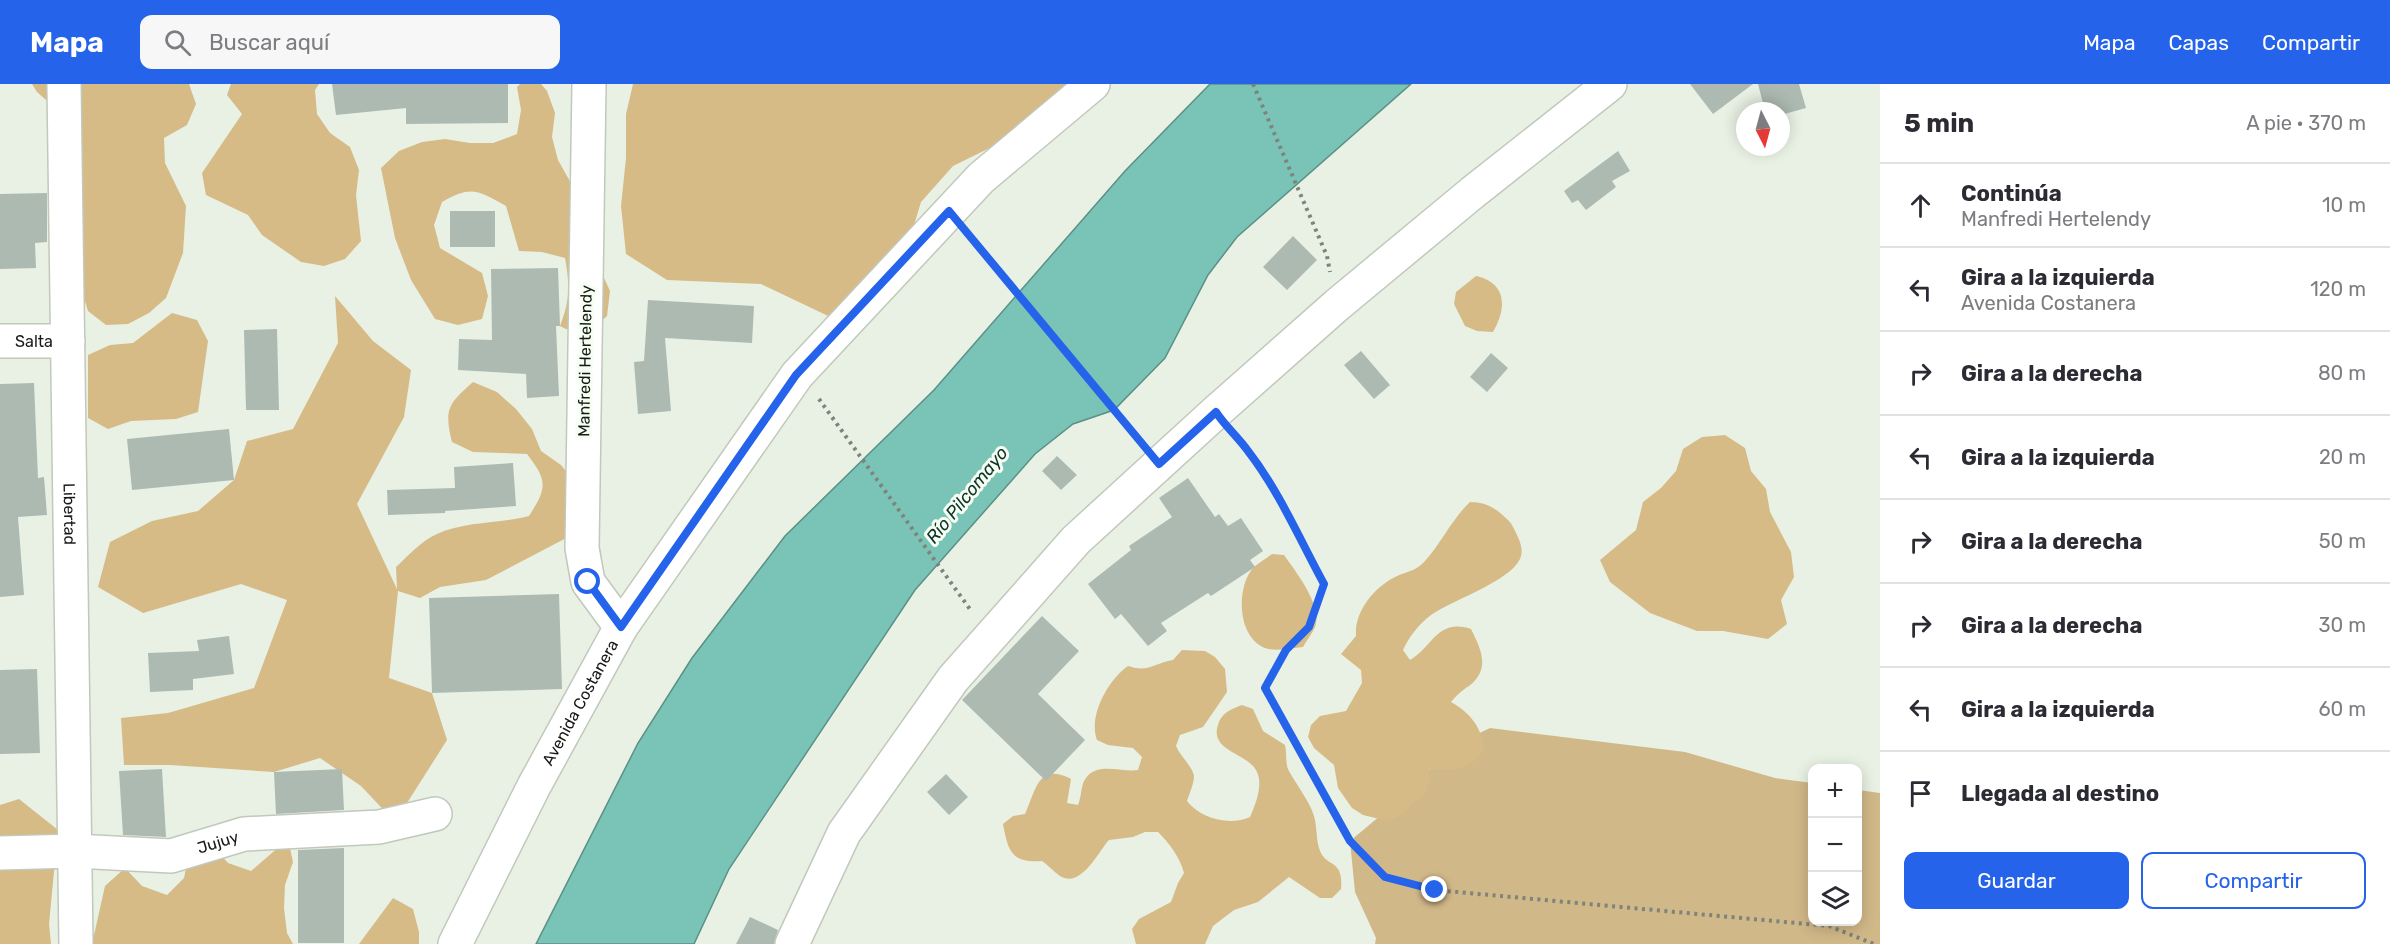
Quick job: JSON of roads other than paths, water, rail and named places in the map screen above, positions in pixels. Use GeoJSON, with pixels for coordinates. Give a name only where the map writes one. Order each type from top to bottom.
{"type":"FeatureCollection","features":[{"type":"Feature","properties":{"kind":"street","name":"Libertad"},"geometry":{"type":"LineString","coordinates":[[64,84],[76,944]]}},
{"type":"Feature","properties":{"kind":"street","name":"Manfredi Hertelendy"},"geometry":{"type":"LineString","coordinates":[[589,84],[582,548],[588,582],[621,627]]}},
{"type":"Feature","properties":{"kind":"street","name":"Avenida Costanera"},"geometry":{"type":"LineString","coordinates":[[455,944],[534,786],[621,627],[796,375],[981,178],[1094,84]]}},
{"type":"Feature","properties":{"kind":"street"},"geometry":{"type":"LineString","coordinates":[[792,944],[844,833],[953,679],[1076,540],[1337,304],[1610,84]]}},
{"type":"Feature","properties":{"kind":"street","name":"Salta"},"geometry":{"type":"LineString","coordinates":[[0,341],[68,341]]}},
{"type":"Feature","properties":{"kind":"street","name":"Jujuy"},"geometry":{"type":"LineString","coordinates":[[0,853],[75,850],[171,856],[244,834],[379,827],[435,814]]}},
{"type":"Feature","properties":{"kind":"water","name":"Río Pilcomayo"},"geometry":{"type":"Polygon","coordinates":[[[1210,84],[1411,84],[1237,237],[1208,275],[1165,358],[1114,410],[1073,424],[1035,454],[915,590],[729,869],[694,944],[536,944],[638,743],[692,658],[785,536],[934,390],[1125,171],[1210,84]]]}}]}
